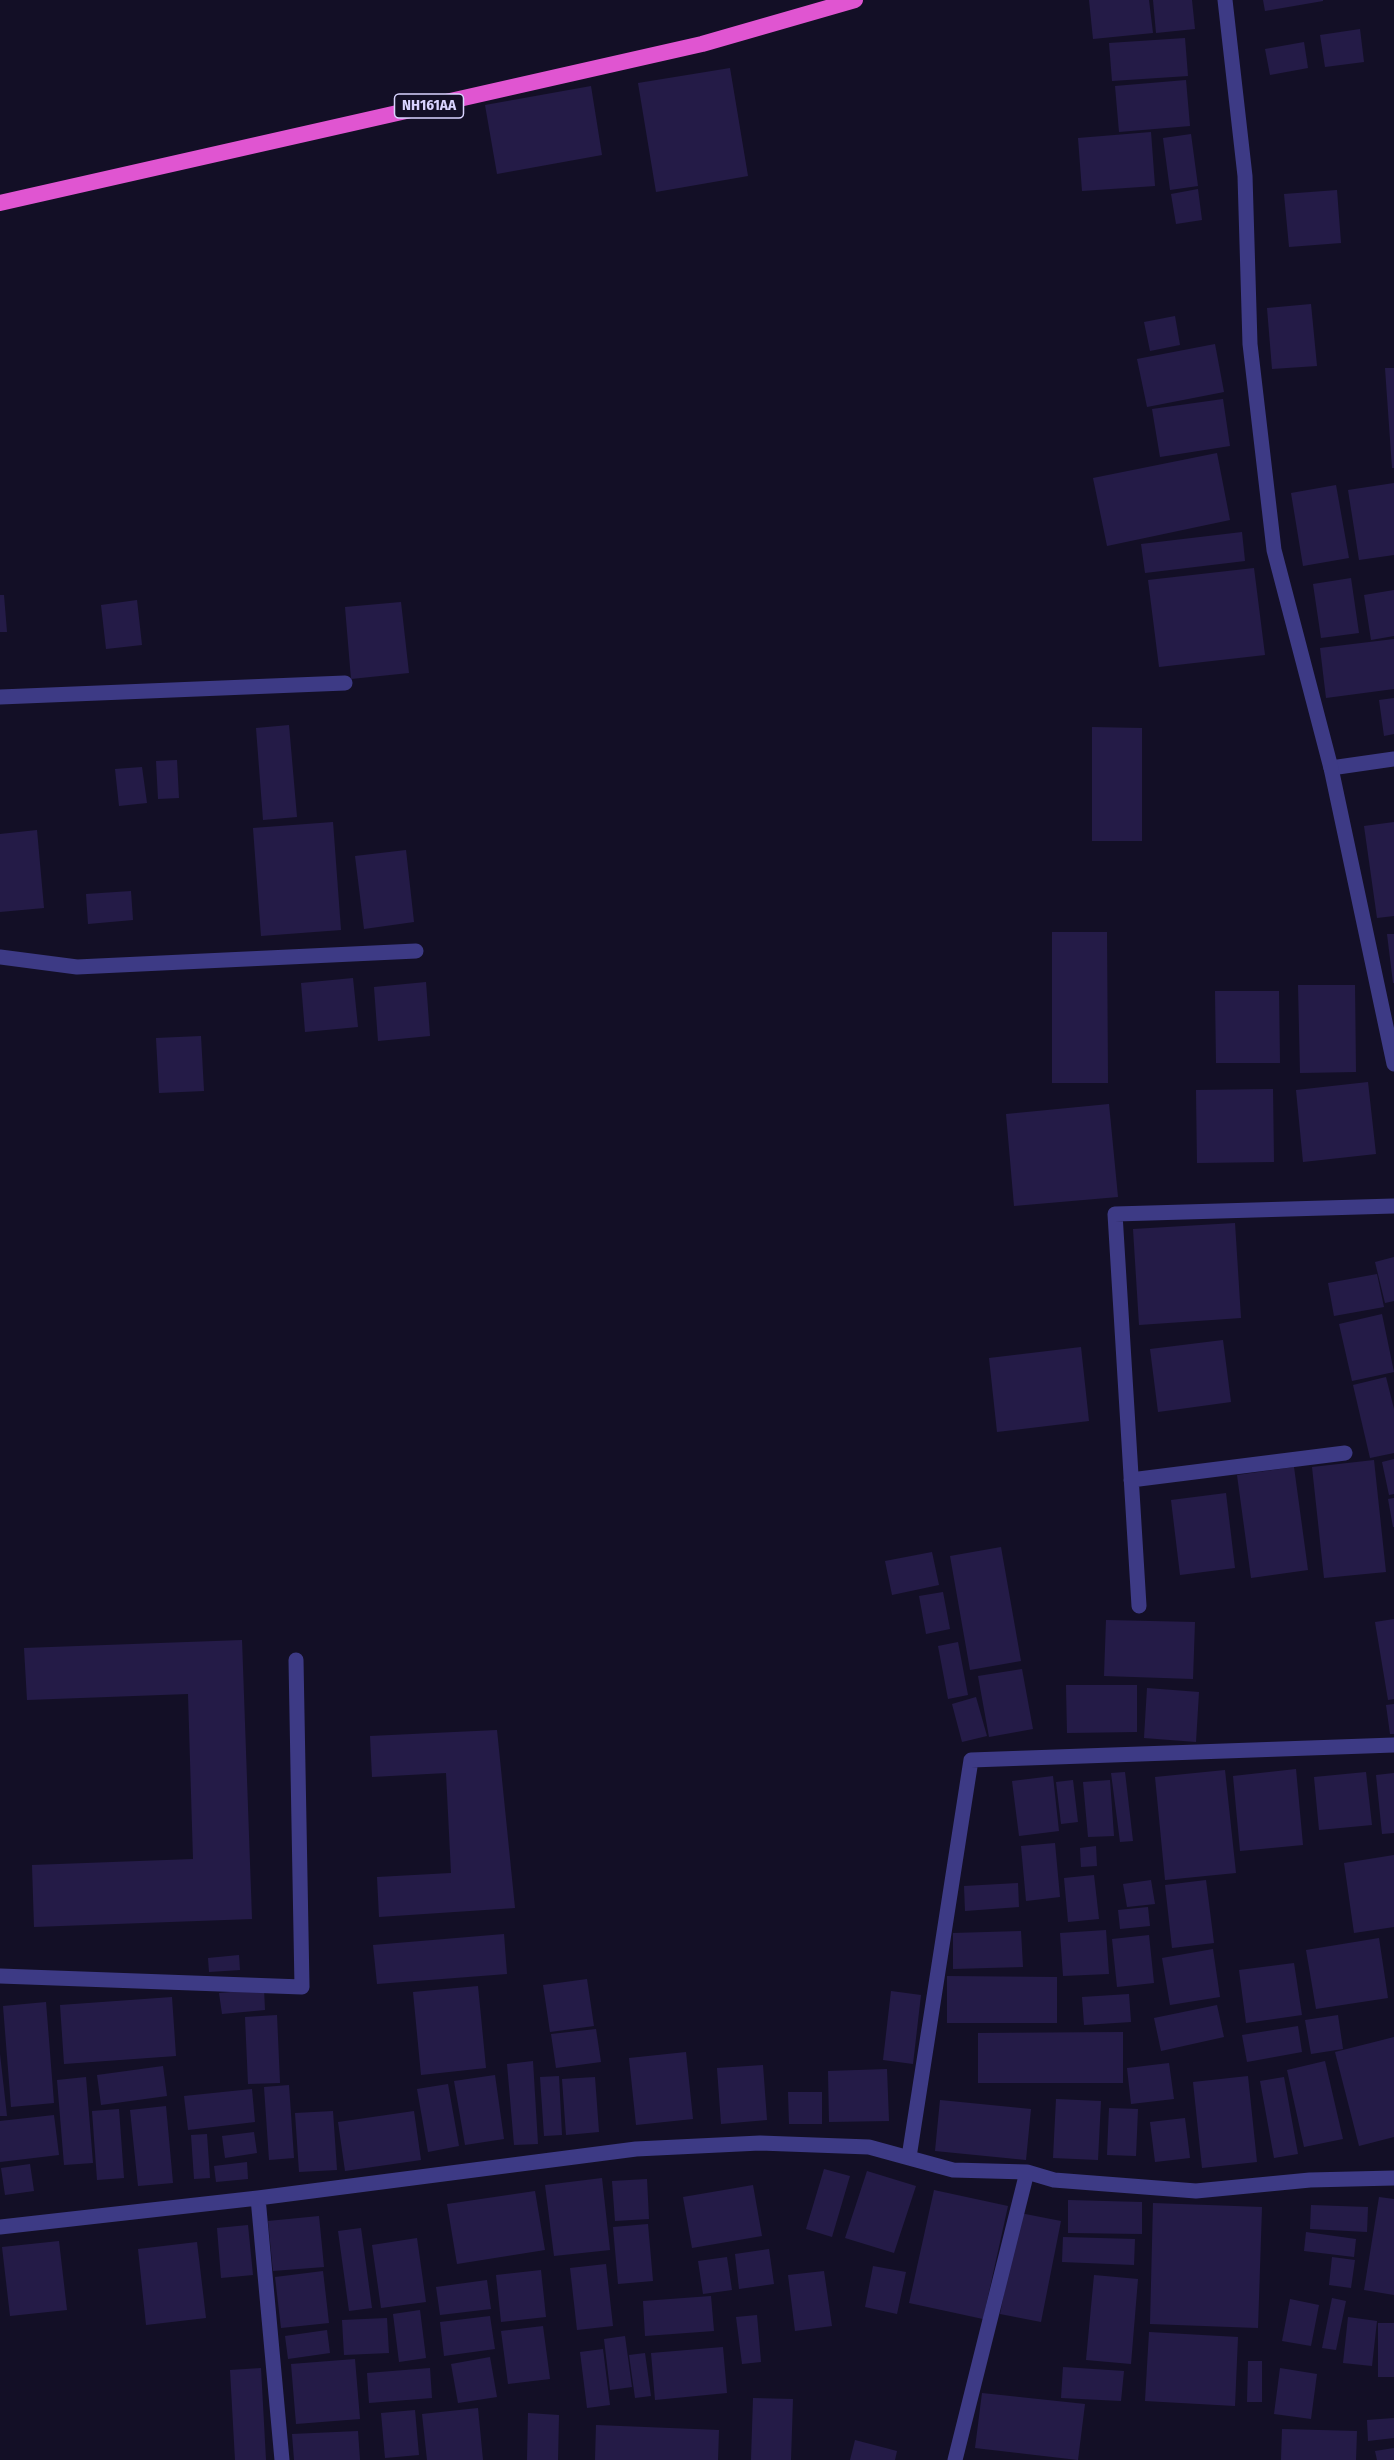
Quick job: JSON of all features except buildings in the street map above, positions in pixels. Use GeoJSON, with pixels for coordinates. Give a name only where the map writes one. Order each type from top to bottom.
{"type":"FeatureCollection","features":[{"type":"Feature","properties":{"kind":"highway","name":"NH161AA"},"geometry":{"type":"LineString","coordinates":[[0,203],[702,44],[855,0]]}},
{"type":"Feature","properties":{"kind":"street"},"geometry":{"type":"LineString","coordinates":[[1225,0],[1245,176],[1250,344],[1274,550],[1331,768],[1394,1064]]}},
{"type":"Feature","properties":{"kind":"street"},"geometry":{"type":"LineString","coordinates":[[0,697],[345,683]]}},
{"type":"Feature","properties":{"kind":"street"},"geometry":{"type":"LineString","coordinates":[[1331,768],[1394,759]]}},
{"type":"Feature","properties":{"kind":"street"},"geometry":{"type":"LineString","coordinates":[[0,957],[77,967],[416,951]]}},
{"type":"Feature","properties":{"kind":"street"},"geometry":{"type":"LineString","coordinates":[[1139,1606],[1115,1214],[1394,1206]]}},
{"type":"Feature","properties":{"kind":"street"},"geometry":{"type":"LineString","coordinates":[[1131,1480],[1345,1453]]}},
{"type":"Feature","properties":{"kind":"street"},"geometry":{"type":"LineString","coordinates":[[0,1976],[302,1987],[296,1660]]}},
{"type":"Feature","properties":{"kind":"street"},"geometry":{"type":"LineString","coordinates":[[909,2157],[971,1760],[1394,1745]]}},
{"type":"Feature","properties":{"kind":"street"},"geometry":{"type":"LineString","coordinates":[[0,2227],[258,2198],[636,2149],[760,2143],[869,2147],[953,2170],[1027,2172],[1054,2180],[1196,2191],[1310,2180],[1394,2178]]}},
{"type":"Feature","properties":{"kind":"street"},"geometry":{"type":"LineString","coordinates":[[955,2460],[1027,2172]]}},
{"type":"Feature","properties":{"kind":"street"},"geometry":{"type":"LineString","coordinates":[[258,2198],[282,2460]]}}]}
